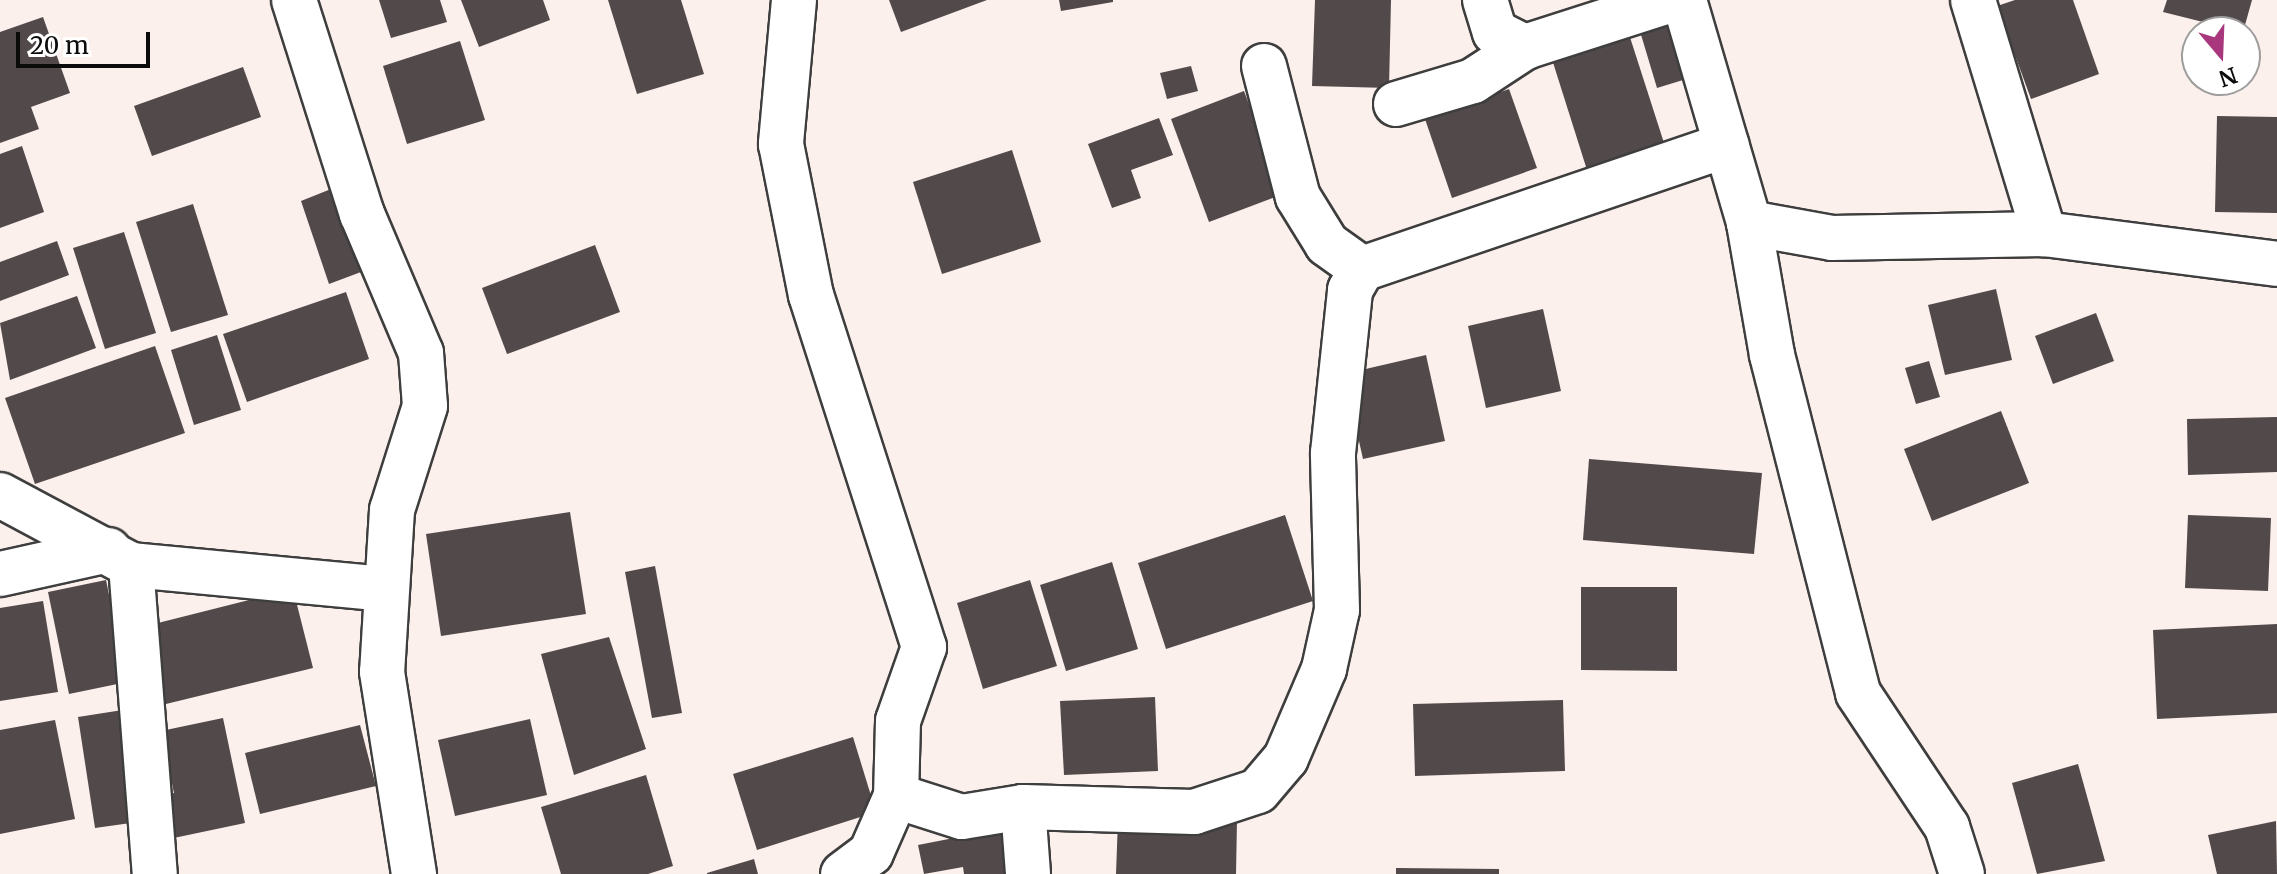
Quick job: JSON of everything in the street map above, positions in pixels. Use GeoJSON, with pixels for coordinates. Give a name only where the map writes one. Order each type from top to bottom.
{"type":"FeatureCollection","features":[{"type":"Feature","properties":{"kind":"street"},"geometry":{"type":"LineString","coordinates":[[294,0],[362,214],[421,353],[425,406],[392,510],[386,589],[387,734],[414,874]]}},
{"type":"Feature","properties":{"kind":"street"},"geometry":{"type":"LineString","coordinates":[[794,0],[781,144],[802,250],[924,647],[898,721],[896,796],[871,853],[843,874]]}},
{"type":"Feature","properties":{"kind":"street"},"geometry":{"type":"LineString","coordinates":[[1485,0],[1495,32],[1525,47]]}},
{"type":"Feature","properties":{"kind":"street"},"geometry":{"type":"LineString","coordinates":[[1396,104],[1473,81],[1525,47],[1671,0]]}},
{"type":"Feature","properties":{"kind":"street"},"geometry":{"type":"LineString","coordinates":[[1684,0],[1749,223],[1772,355],[1858,693],[1947,827],[1962,874]]}},
{"type":"Feature","properties":{"kind":"street"},"geometry":{"type":"LineString","coordinates":[[1973,0],[2044,234]]}},
{"type":"Feature","properties":{"kind":"street"},"geometry":{"type":"LineString","coordinates":[[1264,66],[1298,197],[1327,244],[1362,269]]}},
{"type":"Feature","properties":{"kind":"street"},"geometry":{"type":"LineString","coordinates":[[896,796],[962,817],[1023,807],[1194,812],[1258,791],[1286,758],[1324,669],[1337,610],[1333,453],[1350,290],[1362,269],[1726,145]]}},
{"type":"Feature","properties":{"kind":"street"},"geometry":{"type":"LineString","coordinates":[[1749,223],[1832,238],[2044,234],[2277,264]]}},
{"type":"Feature","properties":{"kind":"street"},"geometry":{"type":"LineString","coordinates":[[0,495],[119,558]]}},
{"type":"Feature","properties":{"kind":"street"},"geometry":{"type":"LineString","coordinates":[[0,574],[119,558],[386,589]]}},
{"type":"Feature","properties":{"kind":"street"},"geometry":{"type":"LineString","coordinates":[[119,558],[155,874]]}},
{"type":"Feature","properties":{"kind":"street"},"geometry":{"type":"LineString","coordinates":[[1023,807],[1028,874]]}},
{"type":"Feature","properties":{"kind":"building"},"geometry":{"type":"Polygon","coordinates":[[[379,0],[440,0],[447,22],[391,38],[379,0]]]}},
{"type":"Feature","properties":{"kind":"building"},"geometry":{"type":"Polygon","coordinates":[[[461,0],[543,0],[550,20],[479,47],[461,0]]]}},
{"type":"Feature","properties":{"kind":"building"},"geometry":{"type":"Polygon","coordinates":[[[608,0],[681,0],[704,74],[637,94],[608,0]]]}},
{"type":"Feature","properties":{"kind":"building"},"geometry":{"type":"Polygon","coordinates":[[[889,0],[987,0],[901,32],[889,0]]]}},
{"type":"Feature","properties":{"kind":"building"},"geometry":{"type":"Polygon","coordinates":[[[1059,0],[1113,0],[1113,2],[1061,11],[1059,0]]]}},
{"type":"Feature","properties":{"kind":"building"},"geometry":{"type":"Polygon","coordinates":[[[1315,0],[1391,0],[1389,88],[1312,86],[1315,0]]]}},
{"type":"Feature","properties":{"kind":"building"},"geometry":{"type":"Polygon","coordinates":[[[2015,0],[2073,0],[2099,74],[2031,99],[1997,6],[2015,0]]]}},
{"type":"Feature","properties":{"kind":"building"},"geometry":{"type":"Polygon","coordinates":[[[2167,0],[2252,0],[2248,16],[2181,16],[2163,12],[2167,0]]]}},
{"type":"Feature","properties":{"kind":"building"},"geometry":{"type":"Polygon","coordinates":[[[1675,6],[1696,76],[1657,88],[1636,18],[1675,6]]]}},
{"type":"Feature","properties":{"kind":"building"},"geometry":{"type":"Polygon","coordinates":[[[43,17],[70,93],[31,107],[39,129],[0,143],[0,32],[43,17]]]}},
{"type":"Feature","properties":{"kind":"building"},"geometry":{"type":"Polygon","coordinates":[[[1627,28],[1665,146],[1587,170],[1550,53],[1627,28]]]}},
{"type":"Feature","properties":{"kind":"building"},"geometry":{"type":"Polygon","coordinates":[[[460,41],[485,120],[407,144],[383,66],[460,41]]]}},
{"type":"Feature","properties":{"kind":"building"},"geometry":{"type":"Polygon","coordinates":[[[1191,66],[1198,91],[1167,99],[1160,73],[1191,66]]]}},
{"type":"Feature","properties":{"kind":"building"},"geometry":{"type":"Polygon","coordinates":[[[243,67],[261,117],[152,156],[134,106],[243,67]]]}},
{"type":"Feature","properties":{"kind":"building"},"geometry":{"type":"Polygon","coordinates":[[[1509,89],[1537,168],[1452,198],[1425,119],[1509,89]]]}},
{"type":"Feature","properties":{"kind":"building"},"geometry":{"type":"Polygon","coordinates":[[[1244,91],[1283,194],[1209,222],[1171,119],[1244,91]]]}},
{"type":"Feature","properties":{"kind":"building"},"geometry":{"type":"Polygon","coordinates":[[[2217,116],[2277,117],[2277,213],[2215,212],[2217,116]]]}},
{"type":"Feature","properties":{"kind":"building"},"geometry":{"type":"Polygon","coordinates":[[[1159,118],[1173,155],[1131,170],[1141,198],[1112,208],[1088,144],[1159,118]]]}},
{"type":"Feature","properties":{"kind":"building"},"geometry":{"type":"Polygon","coordinates":[[[22,146],[44,212],[0,228],[0,154],[22,146]]]}},
{"type":"Feature","properties":{"kind":"building"},"geometry":{"type":"Polygon","coordinates":[[[1012,150],[1041,242],[942,274],[913,182],[1012,150]]]}},
{"type":"Feature","properties":{"kind":"building"},"geometry":{"type":"Polygon","coordinates":[[[331,189],[361,272],[329,284],[301,201],[331,189]]]}},
{"type":"Feature","properties":{"kind":"building"},"geometry":{"type":"Polygon","coordinates":[[[193,204],[228,315],[171,332],[136,222],[193,204]]]}},
{"type":"Feature","properties":{"kind":"building"},"geometry":{"type":"Polygon","coordinates":[[[124,232],[156,333],[105,349],[73,248],[124,232]]]}},
{"type":"Feature","properties":{"kind":"building"},"geometry":{"type":"Polygon","coordinates":[[[57,241],[69,275],[0,301],[0,262],[57,241]]]}},
{"type":"Feature","properties":{"kind":"building"},"geometry":{"type":"Polygon","coordinates":[[[595,245],[620,312],[507,354],[482,288],[595,245]]]}},
{"type":"Feature","properties":{"kind":"building"},"geometry":{"type":"Polygon","coordinates":[[[1996,289],[2012,360],[1945,375],[1928,305],[1996,289]]]}},
{"type":"Feature","properties":{"kind":"building"},"geometry":{"type":"Polygon","coordinates":[[[346,292],[369,359],[247,402],[223,334],[346,292]]]}},
{"type":"Feature","properties":{"kind":"building"},"geometry":{"type":"Polygon","coordinates":[[[77,296],[96,348],[10,380],[0,323],[77,296]]]}},
{"type":"Feature","properties":{"kind":"building"},"geometry":{"type":"Polygon","coordinates":[[[1543,309],[1561,391],[1486,408],[1468,326],[1543,309]]]}},
{"type":"Feature","properties":{"kind":"building"},"geometry":{"type":"Polygon","coordinates":[[[2096,313],[2114,361],[2053,384],[2035,336],[2096,313]]]}},
{"type":"Feature","properties":{"kind":"building"},"geometry":{"type":"Polygon","coordinates":[[[217,335],[241,410],[194,425],[171,350],[217,335]]]}},
{"type":"Feature","properties":{"kind":"building"},"geometry":{"type":"Polygon","coordinates":[[[155,346],[185,433],[35,484],[5,398],[155,346]]]}},
{"type":"Feature","properties":{"kind":"building"},"geometry":{"type":"Polygon","coordinates":[[[1426,355],[1445,441],[1363,459],[1344,374],[1426,355]]]}},
{"type":"Feature","properties":{"kind":"building"},"geometry":{"type":"Polygon","coordinates":[[[1929,361],[1940,397],[1916,404],[1905,368],[1929,361]]]}},
{"type":"Feature","properties":{"kind":"building"},"geometry":{"type":"Polygon","coordinates":[[[2001,411],[2029,483],[1932,521],[1904,449],[2001,411]]]}},
{"type":"Feature","properties":{"kind":"building"},"geometry":{"type":"Polygon","coordinates":[[[2277,417],[2277,472],[2188,475],[2187,419],[2277,417]]]}},
{"type":"Feature","properties":{"kind":"building"},"geometry":{"type":"Polygon","coordinates":[[[1589,459],[1762,473],[1754,554],[1583,540],[1589,459]]]}},
{"type":"Feature","properties":{"kind":"building"},"geometry":{"type":"Polygon","coordinates":[[[570,512],[586,614],[441,636],[426,534],[570,512]]]}},
{"type":"Feature","properties":{"kind":"building"},"geometry":{"type":"Polygon","coordinates":[[[1285,515],[1313,601],[1166,649],[1138,563],[1285,515]]]}},
{"type":"Feature","properties":{"kind":"building"},"geometry":{"type":"Polygon","coordinates":[[[2188,515],[2271,518],[2268,591],[2185,588],[2188,515]]]}},
{"type":"Feature","properties":{"kind":"building"},"geometry":{"type":"Polygon","coordinates":[[[1112,562],[1138,649],[1066,671],[1040,585],[1112,562]]]}},
{"type":"Feature","properties":{"kind":"building"},"geometry":{"type":"Polygon","coordinates":[[[655,566],[682,713],[652,718],[625,572],[655,566]]]}},
{"type":"Feature","properties":{"kind":"building"},"geometry":{"type":"Polygon","coordinates":[[[106,580],[127,682],[69,694],[48,592],[106,580]]]}},
{"type":"Feature","properties":{"kind":"building"},"geometry":{"type":"Polygon","coordinates":[[[1030,580],[1057,666],[983,689],[957,603],[1030,580]]]}},
{"type":"Feature","properties":{"kind":"building"},"geometry":{"type":"Polygon","coordinates":[[[1581,587],[1677,587],[1677,671],[1581,670],[1581,587]]]}},
{"type":"Feature","properties":{"kind":"building"},"geometry":{"type":"Polygon","coordinates":[[[293,589],[313,668],[166,704],[146,626],[293,589]]]}},
{"type":"Feature","properties":{"kind":"building"},"geometry":{"type":"Polygon","coordinates":[[[43,601],[58,692],[0,701],[0,608],[43,601]]]}},
{"type":"Feature","properties":{"kind":"building"},"geometry":{"type":"Polygon","coordinates":[[[2277,624],[2277,713],[2157,719],[2153,630],[2277,624]]]}},
{"type":"Feature","properties":{"kind":"building"},"geometry":{"type":"Polygon","coordinates":[[[609,637],[646,749],[574,775],[541,654],[609,637]]]}},
{"type":"Feature","properties":{"kind":"building"},"geometry":{"type":"Polygon","coordinates":[[[1155,697],[1158,771],[1064,775],[1060,701],[1155,697]]]}},
{"type":"Feature","properties":{"kind":"building"},"geometry":{"type":"Polygon","coordinates":[[[1563,700],[1565,771],[1415,776],[1413,704],[1563,700]]]}},
{"type":"Feature","properties":{"kind":"building"},"geometry":{"type":"Polygon","coordinates":[[[129,709],[145,821],[95,828],[78,717],[129,709]]]}},
{"type":"Feature","properties":{"kind":"building"},"geometry":{"type":"Polygon","coordinates":[[[223,718],[245,823],[169,839],[160,796],[174,793],[161,731],[223,718]]]}},
{"type":"Feature","properties":{"kind":"building"},"geometry":{"type":"Polygon","coordinates":[[[530,719],[547,795],[455,816],[438,740],[530,719]]]}},
{"type":"Feature","properties":{"kind":"building"},"geometry":{"type":"Polygon","coordinates":[[[55,720],[75,819],[0,834],[0,730],[55,720]]]}},
{"type":"Feature","properties":{"kind":"building"},"geometry":{"type":"Polygon","coordinates":[[[360,725],[376,786],[260,814],[245,753],[360,725]]]}},
{"type":"Feature","properties":{"kind":"building"},"geometry":{"type":"Polygon","coordinates":[[[853,737],[876,812],[757,850],[733,774],[853,737]]]}},
{"type":"Feature","properties":{"kind":"building"},"geometry":{"type":"Polygon","coordinates":[[[2078,764],[2105,861],[2037,874],[2012,783],[2078,764]]]}},
{"type":"Feature","properties":{"kind":"building"},"geometry":{"type":"Polygon","coordinates":[[[646,775],[673,866],[648,874],[561,874],[541,807],[646,775]]]}},
{"type":"Feature","properties":{"kind":"building"},"geometry":{"type":"Polygon","coordinates":[[[1118,819],[1237,821],[1236,874],[1116,874],[1118,819]]]}},
{"type":"Feature","properties":{"kind":"building"},"geometry":{"type":"Polygon","coordinates":[[[2276,821],[2277,874],[2217,874],[2208,835],[2276,821]]]}},
{"type":"Feature","properties":{"kind":"building"},"geometry":{"type":"Polygon","coordinates":[[[1005,828],[1014,874],[964,874],[963,867],[924,874],[918,845],[1005,828]]]}},
{"type":"Feature","properties":{"kind":"building"},"geometry":{"type":"Polygon","coordinates":[[[754,859],[758,874],[707,874],[707,873],[754,859]]]}},
{"type":"Feature","properties":{"kind":"building"},"geometry":{"type":"Polygon","coordinates":[[[1396,868],[1499,869],[1499,874],[1396,874],[1396,868]]]}}]}
